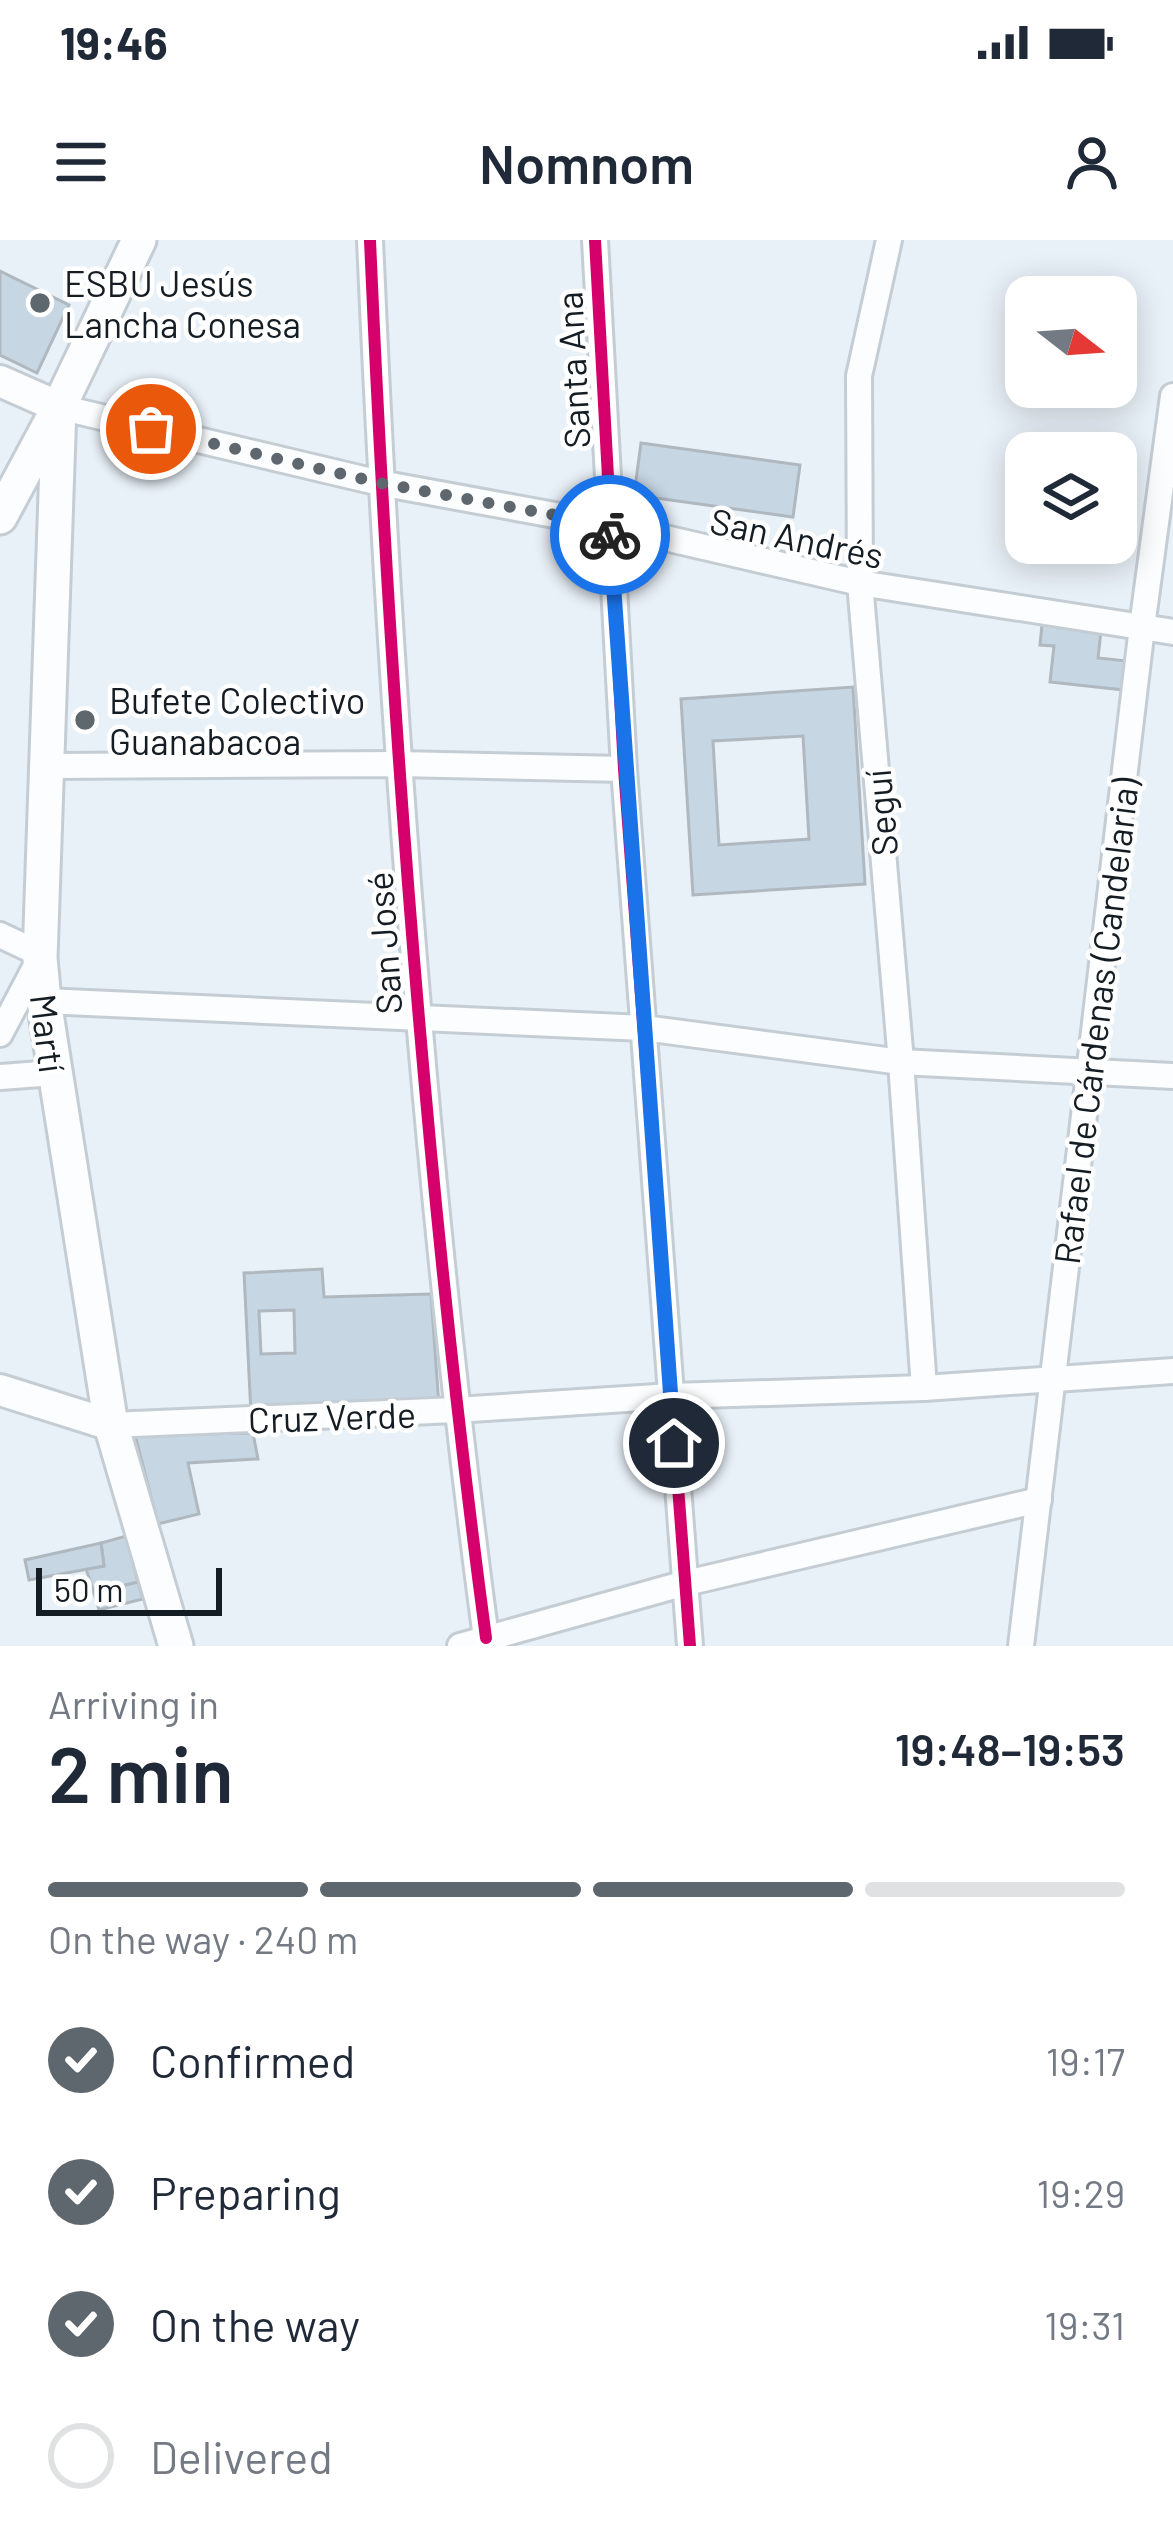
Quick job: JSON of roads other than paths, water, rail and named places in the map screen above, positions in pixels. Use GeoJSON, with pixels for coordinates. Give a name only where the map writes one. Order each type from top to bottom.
{"type":"FeatureCollection","features":[{"type":"Feature","properties":{"kind":"main road"},"geometry":{"type":"LineString","coordinates":[[0,517],[139,240]]}},
{"type":"Feature","properties":{"kind":"main road","name":"Martí"},"geometry":{"type":"LineString","coordinates":[[58,407],[40,956],[44,1001],[111,1425],[176,1646]]}},
{"type":"Feature","properties":{"kind":"street","name":"San José"},"geometry":{"type":"LineString","coordinates":[[370,240],[380,483],[418,1019],[455,1411],[486,1638]]}},
{"type":"Feature","properties":{"kind":"street","name":"Santa Ana"},"geometry":{"type":"LineString","coordinates":[[596,240],[624,769],[690,1646]]}},
{"type":"Feature","properties":{"kind":"street","name":"Seguí"},"geometry":{"type":"LineString","coordinates":[[889,240],[859,376],[860,584],[924,1388]]}},
{"type":"Feature","properties":{"kind":"street","name":"San Andrés"},"geometry":{"type":"LineString","coordinates":[[0,381],[58,407],[380,483],[609,525],[860,584],[1173,632]]}},
{"type":"Feature","properties":{"kind":"street","name":"Rafael de Cárdenas (Candelaria)"},"geometry":{"type":"LineString","coordinates":[[1021,1646],[1173,396]]}},
{"type":"Feature","properties":{"kind":"street"},"geometry":{"type":"LineString","coordinates":[[46,766],[399,764],[624,769]]}},
{"type":"Feature","properties":{"kind":"street"},"geometry":{"type":"LineString","coordinates":[[0,935],[40,956],[0,1034]]}},
{"type":"Feature","properties":{"kind":"street"},"geometry":{"type":"LineString","coordinates":[[44,1001],[644,1028],[901,1062],[1173,1076]]}},
{"type":"Feature","properties":{"kind":"street"},"geometry":{"type":"LineString","coordinates":[[0,1077],[53,1073]]}},
{"type":"Feature","properties":{"kind":"street","name":"Cruz Verde"},"geometry":{"type":"LineString","coordinates":[[0,1390],[111,1425],[924,1388],[1173,1371]]}},
{"type":"Feature","properties":{"kind":"street"},"geometry":{"type":"LineString","coordinates":[[460,1646],[682,1584],[1039,1500]]}},
{"type":"Feature","properties":{"kind":"place","name":"ESBU Jesús Lancha Conesa"},"geometry":{"type":"Point","coordinates":[40,303]}},
{"type":"Feature","properties":{"kind":"place","name":"Bufete Colectivo Guanabacoa"},"geometry":{"type":"Point","coordinates":[85,720]}}]}
